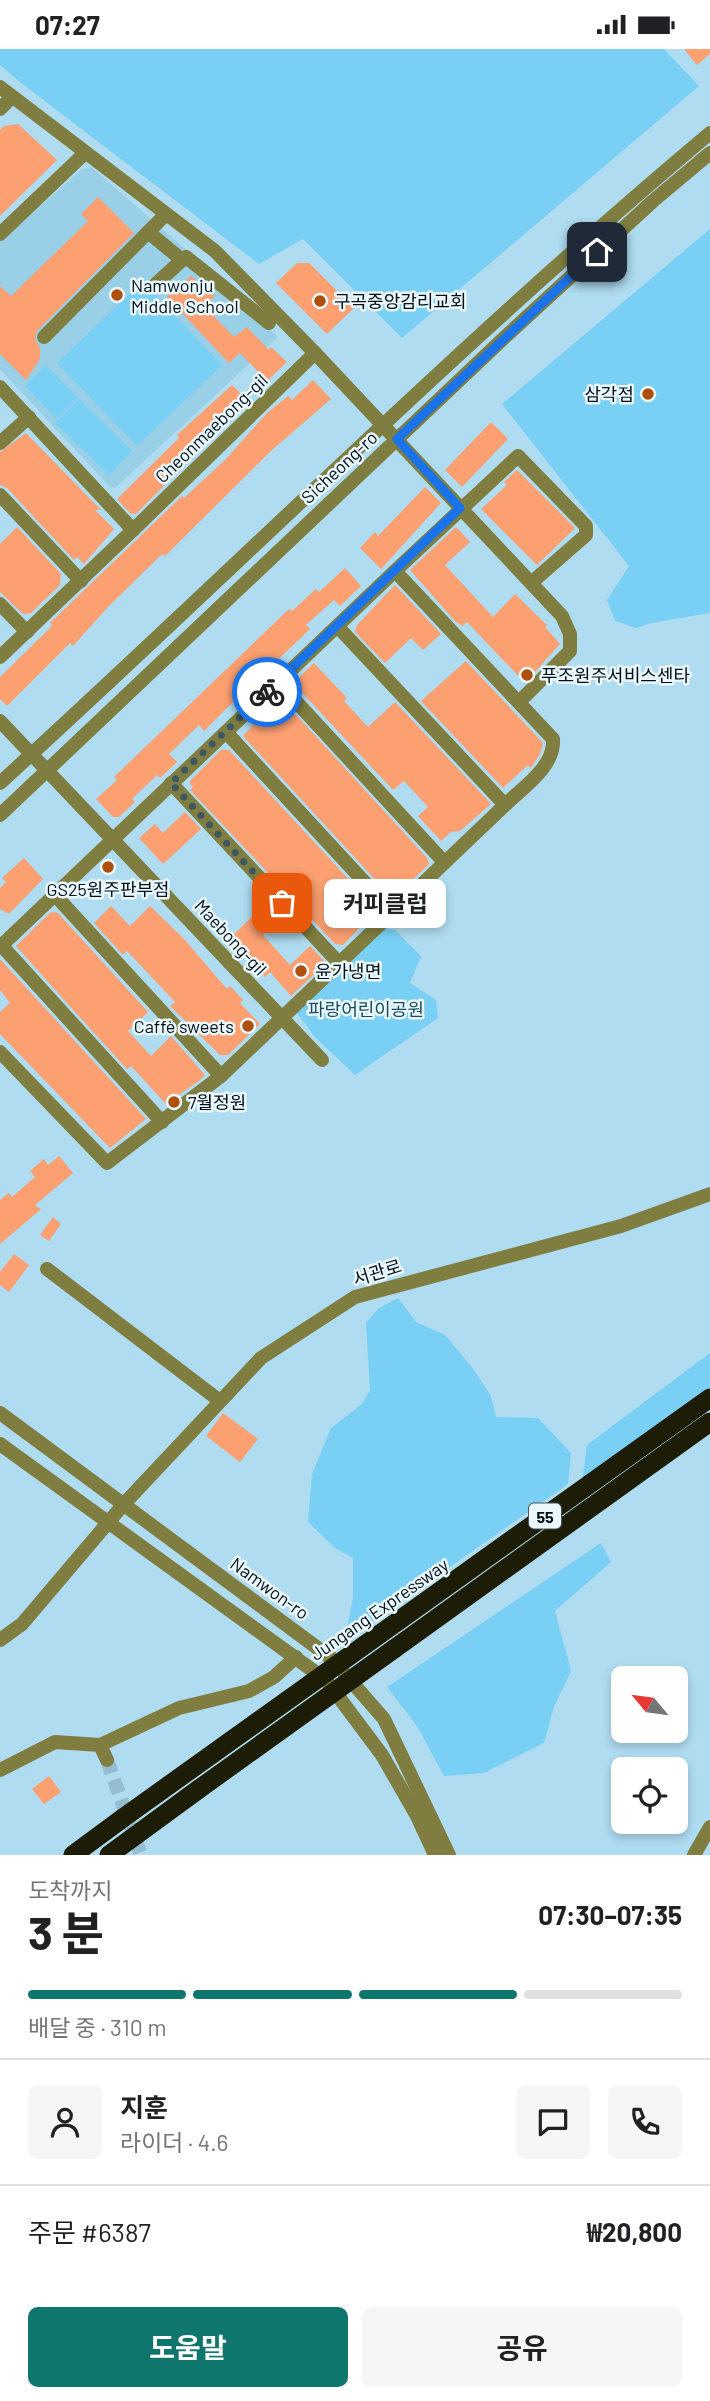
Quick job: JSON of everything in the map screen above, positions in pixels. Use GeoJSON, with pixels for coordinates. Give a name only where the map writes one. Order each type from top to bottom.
{"type":"FeatureCollection","features":[{"type":"Feature","properties":{"kind":"highway","name":"Jungang Expressway"},"geometry":{"type":"LineString","coordinates":[[73,1855],[710,1398]]}},
{"type":"Feature","properties":{"kind":"highway","name":"55"},"geometry":{"type":"LineString","coordinates":[[108,1855],[710,1422]]}},
{"type":"Feature","properties":{"kind":"street","name":"Sicheong-ro"},"geometry":{"type":"LineString","coordinates":[[0,87],[215,251],[383,425]]}},
{"type":"Feature","properties":{"kind":"street"},"geometry":{"type":"LineString","coordinates":[[0,109],[12,97]]}},
{"type":"Feature","properties":{"kind":"street","name":"Sicheong-ro"},"geometry":{"type":"LineString","coordinates":[[0,783],[383,425],[648,184],[710,133]]}},
{"type":"Feature","properties":{"kind":"street"},"geometry":{"type":"LineString","coordinates":[[0,234],[85,153]]}},
{"type":"Feature","properties":{"kind":"street","name":"Sicheong-ro"},"geometry":{"type":"LineString","coordinates":[[0,815],[397,439],[653,201],[710,153]]}},
{"type":"Feature","properties":{"kind":"street"},"geometry":{"type":"LineString","coordinates":[[44,337],[166,214]]}},
{"type":"Feature","properties":{"kind":"street"},"geometry":{"type":"LineString","coordinates":[[148,232],[182,260]]}},
{"type":"Feature","properties":{"kind":"street"},"geometry":{"type":"LineString","coordinates":[[156,283],[186,257],[269,323]]}},
{"type":"Feature","properties":{"kind":"street","name":"Cheonmaebong-gil"},"geometry":{"type":"LineString","coordinates":[[0,657],[316,353]]}},
{"type":"Feature","properties":{"kind":"street"},"geometry":{"type":"LineString","coordinates":[[0,387],[133,530]]}},
{"type":"Feature","properties":{"kind":"street"},"geometry":{"type":"LineString","coordinates":[[0,443],[29,417]]}},
{"type":"Feature","properties":{"kind":"street"},"geometry":{"type":"LineString","coordinates":[[383,425],[566,621],[570,651],[520,701]]}},
{"type":"Feature","properties":{"kind":"street"},"geometry":{"type":"LineString","coordinates":[[162,1122],[1,946],[460,508],[518,456],[586,526],[586,535],[531,583]]}},
{"type":"Feature","properties":{"kind":"street"},"geometry":{"type":"LineString","coordinates":[[0,495],[81,581]]}},
{"type":"Feature","properties":{"kind":"street"},"geometry":{"type":"LineString","coordinates":[[0,1052],[107,1163],[221,1076],[547,764],[553,749],[552,739],[520,701],[395,571]]}},
{"type":"Feature","properties":{"kind":"street"},"geometry":{"type":"LineString","coordinates":[[0,604],[27,632]]}},
{"type":"Feature","properties":{"kind":"street"},"geometry":{"type":"LineString","coordinates":[[338,627],[505,805]]}},
{"type":"Feature","properties":{"kind":"street"},"geometry":{"type":"LineString","coordinates":[[278,682],[444,862]]}},
{"type":"Feature","properties":{"kind":"street","name":"Maebong-gil"},"geometry":{"type":"LineString","coordinates":[[0,721],[322,1060]]}},
{"type":"Feature","properties":{"kind":"street"},"geometry":{"type":"LineString","coordinates":[[226,732],[392,912]]}},
{"type":"Feature","properties":{"kind":"street"},"geometry":{"type":"LineString","coordinates":[[171,783],[338,962]]}},
{"type":"Feature","properties":{"kind":"street"},"geometry":{"type":"LineString","coordinates":[[55,895],[221,1076]]}},
{"type":"Feature","properties":{"kind":"street","name":"서관로"},"geometry":{"type":"LineString","coordinates":[[0,1640],[22,1624],[108,1521],[261,1358],[355,1297],[621,1226],[710,1194]]}},
{"type":"Feature","properties":{"kind":"street"},"geometry":{"type":"LineString","coordinates":[[47,1269],[220,1401]]}},
{"type":"Feature","properties":{"kind":"street","name":"Namwon-ro"},"geometry":{"type":"LineString","coordinates":[[0,1413],[331,1658],[384,1719],[449,1855]]}},
{"type":"Feature","properties":{"kind":"street"},"geometry":{"type":"LineString","coordinates":[[0,1444],[108,1521],[180,1577],[326,1680],[354,1714],[417,1816],[435,1855]]}},
{"type":"Feature","properties":{"kind":"street"},"geometry":{"type":"LineString","coordinates":[[0,1770],[55,1742],[100,1745],[179,1708],[249,1691],[274,1677],[296,1657]]}},
{"type":"Feature","properties":{"kind":"street"},"geometry":{"type":"LineString","coordinates":[[100,1745],[107,1760]]}},
{"type":"Feature","properties":{"kind":"street"},"geometry":{"type":"LineString","coordinates":[[694,1855],[710,1827]]}},
{"type":"Feature","properties":{"kind":"shaded area","name":"Namwonju Middle School"},"geometry":{"type":"Polygon","coordinates":[[[91,167],[191,254],[278,337],[115,488],[110,487],[0,369],[0,242],[81,170],[91,167]]]}},
{"type":"Feature","properties":{"kind":"green space"},"geometry":{"type":"Polygon","coordinates":[[[0,49],[664,49],[699,86],[402,338],[303,239],[259,264],[21,83],[0,65],[0,49]]]}},
{"type":"Feature","properties":{"kind":"green space"},"geometry":{"type":"Polygon","coordinates":[[[710,229],[710,613],[636,628],[615,621],[607,600],[629,566],[502,404],[710,229]]]}},
{"type":"Feature","properties":{"kind":"green space"},"geometry":{"type":"Polygon","coordinates":[[[142,282],[222,365],[137,446],[57,363],[142,282]]]}},
{"type":"Feature","properties":{"kind":"green space"},"geometry":{"type":"Polygon","coordinates":[[[46,365],[78,398],[57,419],[25,386],[46,365]]]}},
{"type":"Feature","properties":{"kind":"green space"},"geometry":{"type":"Polygon","coordinates":[[[79,399],[132,451],[109,475],[55,423],[79,399]]]}},
{"type":"Feature","properties":{"kind":"green space","name":"파랑어린이공원"},"geometry":{"type":"Polygon","coordinates":[[[385,928],[395,930],[421,956],[410,983],[436,1000],[438,1018],[355,1075],[314,1036],[296,1012],[385,928]]]}},
{"type":"Feature","properties":{"kind":"green space"},"geometry":{"type":"Polygon","coordinates":[[[398,1298],[416,1322],[445,1335],[471,1366],[491,1396],[496,1417],[538,1418],[571,1453],[568,1484],[350,1637],[347,1629],[353,1597],[353,1558],[335,1548],[308,1522],[312,1474],[331,1428],[362,1404],[370,1390],[366,1323],[379,1308],[398,1298]]]}},
{"type":"Feature","properties":{"kind":"green space"},"geometry":{"type":"Polygon","coordinates":[[[710,1353],[710,1407],[580,1498],[587,1445],[710,1353]]]}},
{"type":"Feature","properties":{"kind":"green space"},"geometry":{"type":"Polygon","coordinates":[[[601,1543],[611,1562],[555,1611],[571,1671],[554,1707],[544,1743],[484,1773],[444,1776],[417,1726],[387,1687],[601,1543]]]}},
{"type":"Feature","properties":{"kind":"building"},"geometry":{"type":"Polygon","coordinates":[[[684,49],[710,49],[710,54],[697,65],[684,49]]]}},
{"type":"Feature","properties":{"kind":"building"},"geometry":{"type":"Polygon","coordinates":[[[18,124],[57,160],[0,216],[0,130],[4,126],[18,124]]]}},
{"type":"Feature","properties":{"kind":"building"},"geometry":{"type":"Polygon","coordinates":[[[98,197],[134,233],[37,331],[35,339],[40,348],[40,359],[26,380],[0,354],[0,286],[11,296],[88,221],[81,214],[98,197]]]}},
{"type":"Feature","properties":{"kind":"building"},"geometry":{"type":"Polygon","coordinates":[[[297,263],[309,263],[354,308],[327,334],[276,283],[297,263]]]}},
{"type":"Feature","properties":{"kind":"building"},"geometry":{"type":"Polygon","coordinates":[[[191,276],[215,296],[204,306],[234,337],[247,327],[269,350],[271,347],[287,362],[267,381],[240,353],[229,363],[167,297],[191,276]]]}},
{"type":"Feature","properties":{"kind":"building"},"geometry":{"type":"Polygon","coordinates":[[[313,380],[331,399],[273,449],[165,556],[162,554],[73,646],[70,643],[7,706],[0,699],[0,677],[52,626],[50,623],[182,496],[184,498],[226,459],[267,413],[288,396],[292,400],[313,380]]]}},
{"type":"Feature","properties":{"kind":"building"},"geometry":{"type":"Polygon","coordinates":[[[232,385],[250,403],[235,414],[136,514],[130,513],[117,499],[179,438],[177,435],[232,385]]]}},
{"type":"Feature","properties":{"kind":"building"},"geometry":{"type":"Polygon","coordinates":[[[491,422],[508,439],[462,487],[445,470],[491,422]]]}},
{"type":"Feature","properties":{"kind":"building"},"geometry":{"type":"Polygon","coordinates":[[[26,433],[101,510],[95,510],[114,529],[84,564],[77,557],[74,560],[7,488],[0,485],[0,452],[26,433]]]}},
{"type":"Feature","properties":{"kind":"building"},"geometry":{"type":"Polygon","coordinates":[[[517,470],[575,528],[537,565],[481,509],[507,485],[504,482],[517,470]]]}},
{"type":"Feature","properties":{"kind":"building"},"geometry":{"type":"Polygon","coordinates":[[[425,487],[441,503],[381,569],[360,548],[375,532],[378,536],[425,487]]]}},
{"type":"Feature","properties":{"kind":"building"},"geometry":{"type":"Polygon","coordinates":[[[17,527],[61,574],[60,585],[31,613],[23,614],[0,592],[0,544],[17,527]]]}},
{"type":"Feature","properties":{"kind":"building"},"geometry":{"type":"Polygon","coordinates":[[[456,527],[470,542],[445,565],[493,617],[515,594],[547,625],[545,627],[560,644],[525,683],[467,622],[462,626],[455,621],[410,570],[456,527]]]}},
{"type":"Feature","properties":{"kind":"building"},"geometry":{"type":"Polygon","coordinates":[[[345,568],[361,586],[340,606],[334,600],[306,625],[310,629],[264,673],[266,675],[246,694],[243,692],[204,731],[199,725],[169,754],[177,762],[160,778],[157,775],[132,799],[135,802],[119,817],[113,817],[96,799],[117,780],[114,777],[289,609],[292,611],[316,589],[319,592],[345,568]]]}},
{"type":"Feature","properties":{"kind":"building"},"geometry":{"type":"Polygon","coordinates":[[[395,585],[441,634],[423,650],[411,638],[385,663],[355,632],[357,625],[395,585]]]}},
{"type":"Feature","properties":{"kind":"building"},"geometry":{"type":"Polygon","coordinates":[[[466,661],[543,743],[531,768],[528,765],[503,788],[421,701],[466,661]]]}},
{"type":"Feature","properties":{"kind":"building"},"geometry":{"type":"Polygon","coordinates":[[[314,663],[347,698],[344,701],[368,727],[395,702],[491,804],[460,831],[451,832],[441,841],[418,816],[428,807],[404,781],[393,790],[293,683],[314,663]]]}},
{"type":"Feature","properties":{"kind":"building"},"geometry":{"type":"Polygon","coordinates":[[[275,702],[281,703],[299,718],[427,858],[429,864],[398,894],[394,891],[390,895],[381,886],[243,736],[275,702]]]}},
{"type":"Feature","properties":{"kind":"building"},"geometry":{"type":"Polygon","coordinates":[[[221,750],[229,750],[377,910],[343,945],[335,944],[190,790],[193,787],[189,782],[221,750]]]}},
{"type":"Feature","properties":{"kind":"building"},"geometry":{"type":"Polygon","coordinates":[[[185,812],[201,829],[163,864],[139,838],[155,824],[163,833],[185,812]]]}},
{"type":"Feature","properties":{"kind":"building"},"geometry":{"type":"Polygon","coordinates":[[[24,858],[43,879],[9,914],[0,909],[0,888],[6,882],[2,878],[24,858]]]}},
{"type":"Feature","properties":{"kind":"building"},"geometry":{"type":"Polygon","coordinates":[[[268,901],[283,917],[263,935],[290,965],[310,946],[326,963],[291,996],[270,972],[265,977],[229,939],[268,901]]]}},
{"type":"Feature","properties":{"kind":"building"},"geometry":{"type":"Polygon","coordinates":[[[111,906],[130,926],[150,906],[184,939],[227,989],[230,986],[243,1000],[240,1003],[260,1024],[228,1055],[220,1055],[170,1006],[175,1002],[127,951],[123,955],[94,923],[111,906]]]}},
{"type":"Feature","properties":{"kind":"building"},"geometry":{"type":"Polygon","coordinates":[[[51,912],[58,913],[148,1012],[128,1031],[151,1056],[171,1036],[205,1075],[200,1080],[166,1104],[131,1066],[127,1069],[16,946],[51,912]]]}},
{"type":"Feature","properties":{"kind":"building"},"geometry":{"type":"Polygon","coordinates":[[[0,959],[146,1119],[110,1148],[0,1034],[0,1012],[10,1003],[0,990],[0,959]]]}},
{"type":"Feature","properties":{"kind":"building"},"geometry":{"type":"Polygon","coordinates":[[[59,1156],[73,1173],[35,1205],[41,1209],[0,1244],[0,1200],[9,1193],[12,1197],[35,1177],[30,1171],[44,1159],[48,1165],[59,1156]]]}},
{"type":"Feature","properties":{"kind":"building"},"geometry":{"type":"Polygon","coordinates":[[[53,1217],[61,1224],[49,1241],[40,1235],[53,1217]]]}},
{"type":"Feature","properties":{"kind":"building"},"geometry":{"type":"Polygon","coordinates":[[[14,1254],[29,1265],[9,1292],[0,1285],[0,1272],[14,1254]]]}},
{"type":"Feature","properties":{"kind":"building"},"geometry":{"type":"Polygon","coordinates":[[[223,1413],[258,1439],[240,1462],[206,1436],[223,1413]]]}},
{"type":"Feature","properties":{"kind":"building"},"geometry":{"type":"Polygon","coordinates":[[[49,1776],[61,1792],[44,1804],[32,1789],[49,1776]]]}},
{"type":"Feature","properties":{"kind":"tunnel"},"geometry":{"type":"LineString","coordinates":[[107,1760],[141,1855]]}},
{"type":"Feature","properties":{"kind":"way so far"},"geometry":{"type":"LineString","coordinates":[[267,692],[171,783],[282,903]]}},
{"type":"Feature","properties":{"kind":"place","name":"Namwonju Middle School"},"geometry":{"type":"Point","coordinates":[117,295]}},
{"type":"Feature","properties":{"kind":"place","name":"구곡중앙감리교회"},"geometry":{"type":"Point","coordinates":[320,301]}},
{"type":"Feature","properties":{"kind":"place","name":"삼각점"},"geometry":{"type":"Point","coordinates":[648,394]}},
{"type":"Feature","properties":{"kind":"place","name":"푸조원주서비스센타"},"geometry":{"type":"Point","coordinates":[527,675]}},
{"type":"Feature","properties":{"kind":"place","name":"GS25원주판부점"},"geometry":{"type":"Point","coordinates":[108,867]}},
{"type":"Feature","properties":{"kind":"place","name":"커피클럽"},"geometry":{"type":"Point","coordinates":[282,903]}},
{"type":"Feature","properties":{"kind":"place","name":"윤가냉면"},"geometry":{"type":"Point","coordinates":[301,971]}},
{"type":"Feature","properties":{"kind":"place","name":"Caffè sweets"},"geometry":{"type":"Point","coordinates":[248,1026]}},
{"type":"Feature","properties":{"kind":"place","name":"7월정원"},"geometry":{"type":"Point","coordinates":[174,1102]}},
{"type":"Feature","properties":{"kind":"route"},"geometry":{"type":"LineString","coordinates":[[267,692],[460,508],[397,439],[597,252]]}}]}
